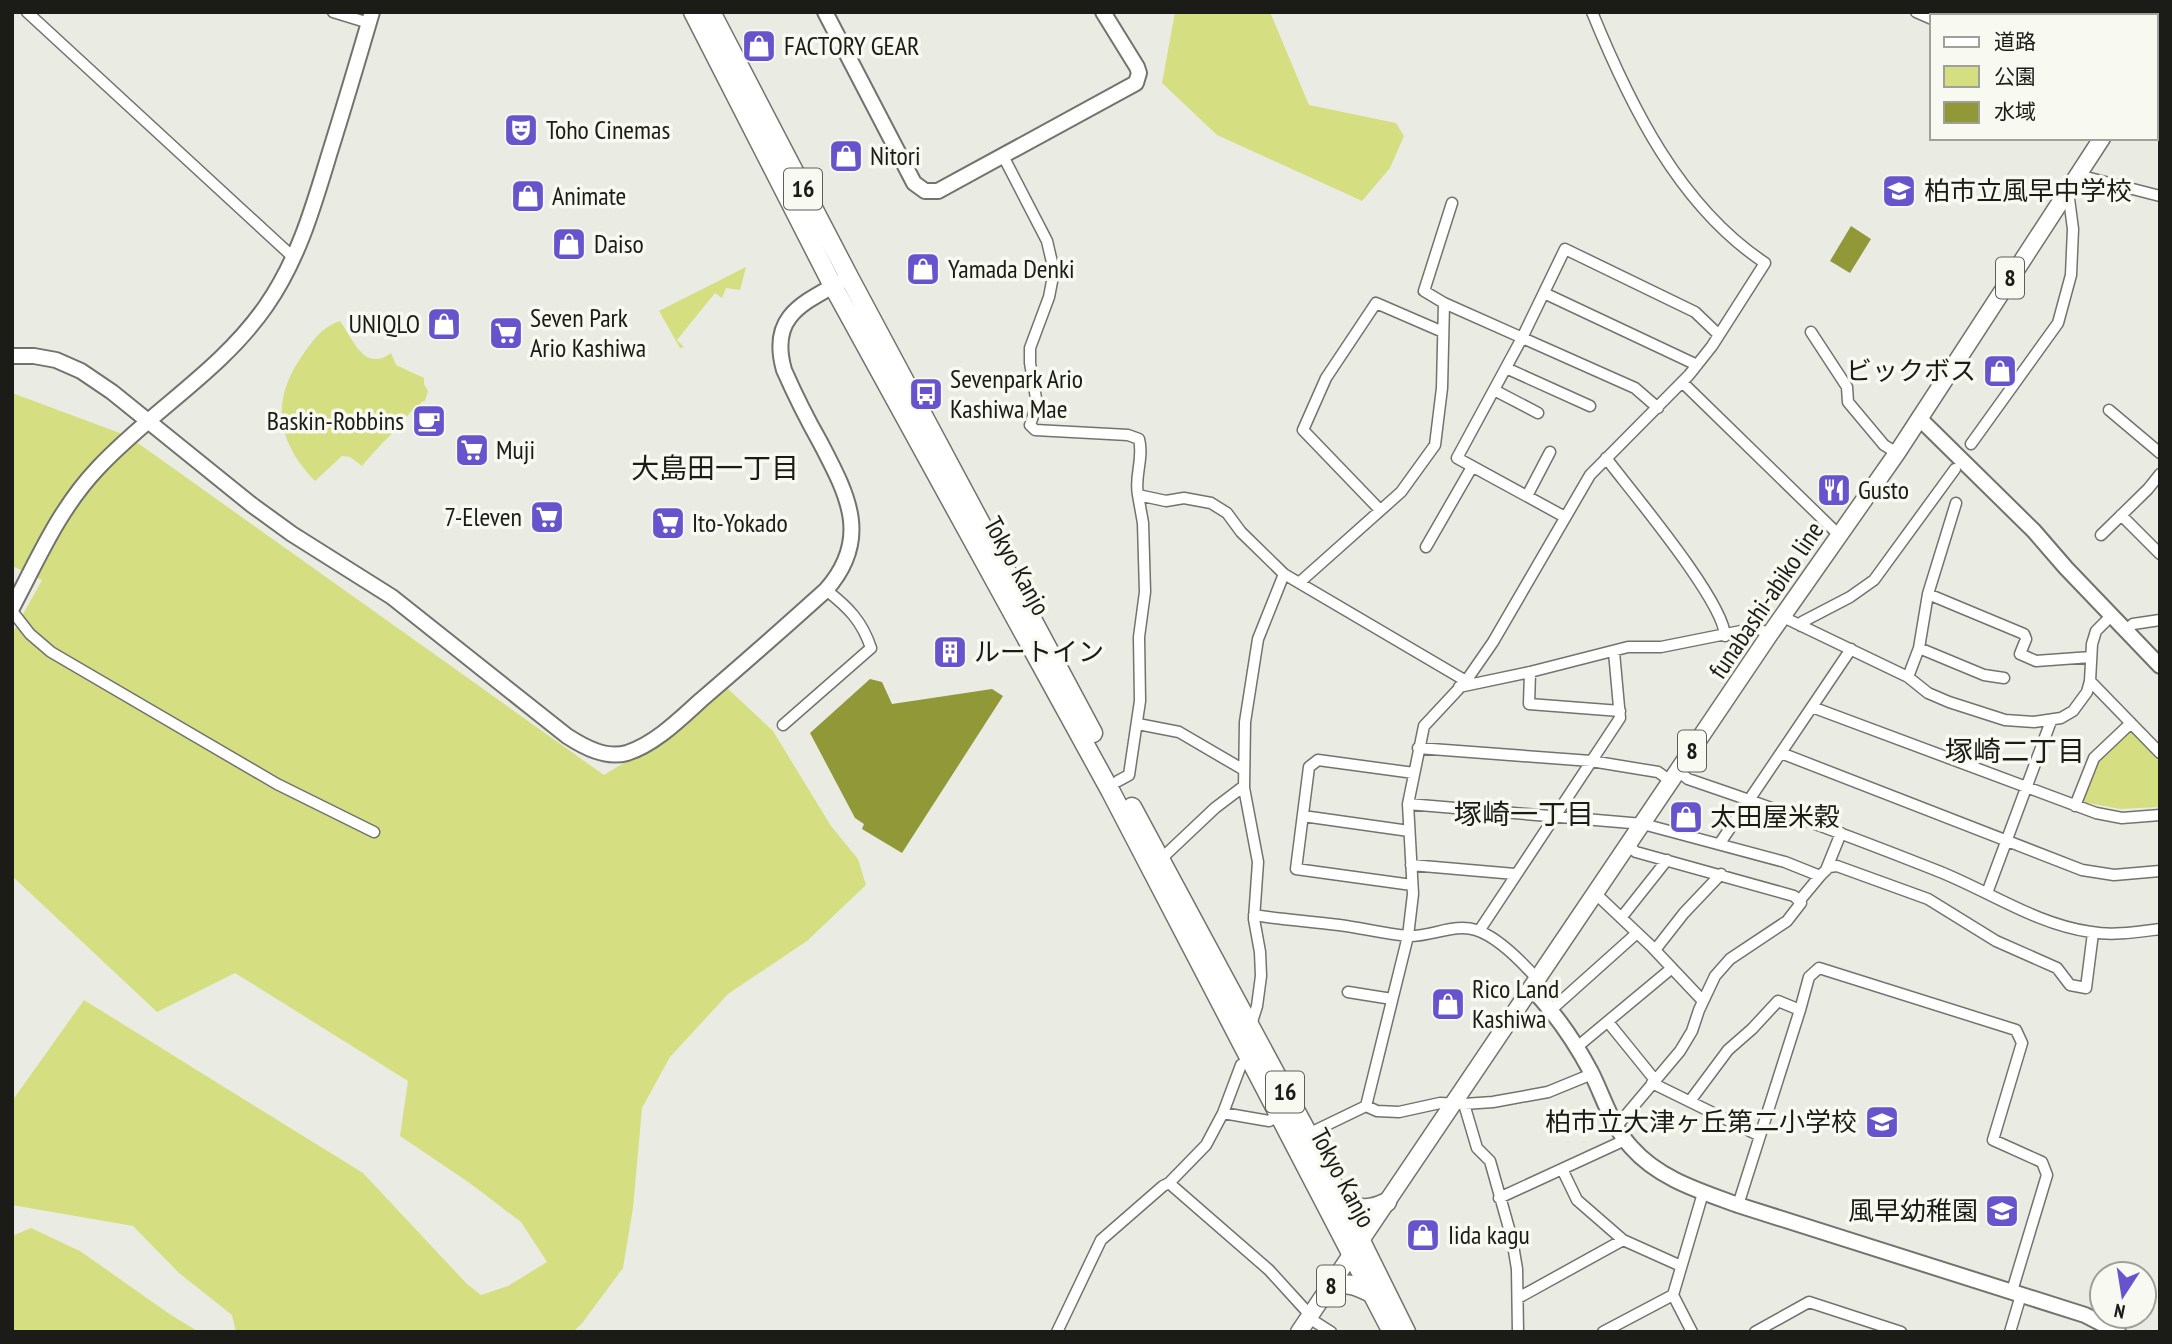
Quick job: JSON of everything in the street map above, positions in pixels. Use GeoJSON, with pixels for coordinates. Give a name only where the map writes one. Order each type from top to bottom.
{"type":"FeatureCollection","features":[{"type":"Feature","properties":{"kind":"highway","name":"Tokyo Kanjo"},"geometry":{"type":"LineString","coordinates":[[692,12],[1161,859],[1308,1134],[1342,1203],[1373,1294],[1392,1332]]}},
{"type":"Feature","properties":{"kind":"highway","name":"Tokyo Kanjo"},"geometry":{"type":"LineString","coordinates":[[711,12],[841,282],[1250,1059],[1406,1332]]}},
{"type":"Feature","properties":{"kind":"highway"},"geometry":{"type":"LineString","coordinates":[[1342,1203],[1365,1210],[1387,1202]]}},
{"type":"Feature","properties":{"kind":"highway"},"geometry":{"type":"LineString","coordinates":[[1327,1292],[1343,1283],[1361,1287],[1373,1294]]}},
{"type":"Feature","properties":{"kind":"main road","name":"funabashi-abiko line"},"geometry":{"type":"LineString","coordinates":[[1459,1104],[1535,984],[1770,634],[1897,453],[2101,140]]}},
{"type":"Feature","properties":{"kind":"main road","name":"8"},"geometry":{"type":"LineString","coordinates":[[1299,1332],[1312,1322],[1327,1292],[1387,1202],[1459,1104]]}},
{"type":"Feature","properties":{"kind":"street"},"geometry":{"type":"LineString","coordinates":[[27,12],[294,258]]}},
{"type":"Feature","properties":{"kind":"street"},"geometry":{"type":"LineString","coordinates":[[332,12],[371,18],[315,202],[294,258],[264,308],[239,339],[191,386],[97,468],[79,490],[16,592],[12,609],[30,634],[51,652],[277,784],[374,832]]}},
{"type":"Feature","properties":{"kind":"street"},"geometry":{"type":"LineString","coordinates":[[825,12],[914,183],[925,191],[938,191],[1136,83],[1139,73],[1137,67],[1103,12]]}},
{"type":"Feature","properties":{"kind":"street"},"geometry":{"type":"LineString","coordinates":[[1366,1107],[1408,936],[1412,885],[1408,804],[1424,726],[1462,684],[1493,642],[1590,475],[1682,382],[1718,335],[1765,263],[1726,233],[1685,186],[1643,119],[1612,61],[1592,12]]}},
{"type":"Feature","properties":{"kind":"street"},"geometry":{"type":"LineString","coordinates":[[1003,156],[1047,241],[1054,271],[1049,298],[1030,348],[1037,404],[1030,425],[1035,430],[1128,435],[1139,439],[1141,464],[1135,483],[1143,523],[1146,571],[1139,637],[1140,701],[1129,775],[1118,781]]}},
{"type":"Feature","properties":{"kind":"street"},"geometry":{"type":"LineString","coordinates":[[2078,175],[2160,196]]}},
{"type":"Feature","properties":{"kind":"street"},"geometry":{"type":"LineString","coordinates":[[1971,444],[2058,323],[2071,275],[2073,229],[2068,190]]}},
{"type":"Feature","properties":{"kind":"street"},"geometry":{"type":"LineString","coordinates":[[1452,203],[1424,291],[1444,303],[1636,388],[1658,408]]}},
{"type":"Feature","properties":{"kind":"street"},"geometry":{"type":"LineString","coordinates":[[1565,517],[1458,458],[1565,250],[1695,312],[1718,335]]}},
{"type":"Feature","properties":{"kind":"street"},"geometry":{"type":"LineString","coordinates":[[12,356],[45,358],[81,370],[252,505],[292,534],[392,597],[567,736],[595,751],[617,754],[627,753],[649,742],[681,718],[826,590],[840,571],[852,544],[850,509],[843,487],[784,370],[778,351],[780,334],[789,315],[804,302],[841,282]]}},
{"type":"Feature","properties":{"kind":"street"},"geometry":{"type":"LineString","coordinates":[[1544,293],[1696,365]]}},
{"type":"Feature","properties":{"kind":"street"},"geometry":{"type":"LineString","coordinates":[[1380,509],[1303,430],[1326,378],[1376,303],[1443,332]]}},
{"type":"Feature","properties":{"kind":"street"},"geometry":{"type":"LineString","coordinates":[[1300,582],[1401,492],[1435,445],[1441,388],[1444,303]]}},
{"type":"Feature","properties":{"kind":"street"},"geometry":{"type":"LineString","coordinates":[[1811,332],[1847,387],[1848,402],[1885,444],[1897,453]]}},
{"type":"Feature","properties":{"kind":"street"},"geometry":{"type":"LineString","coordinates":[[1506,368],[1590,406]]}},
{"type":"Feature","properties":{"kind":"street"},"geometry":{"type":"LineString","coordinates":[[1682,382],[1839,535]]}},
{"type":"Feature","properties":{"kind":"street"},"geometry":{"type":"LineString","coordinates":[[1494,390],[1538,413]]}},
{"type":"Feature","properties":{"kind":"street"},"geometry":{"type":"LineString","coordinates":[[2109,410],[2160,453]]}},
{"type":"Feature","properties":{"kind":"street"},"geometry":{"type":"LineString","coordinates":[[1919,418],[2034,531],[2160,666]]}},
{"type":"Feature","properties":{"kind":"street"},"geometry":{"type":"LineString","coordinates":[[1527,496],[1550,452]]}},
{"type":"Feature","properties":{"kind":"street"},"geometry":{"type":"LineString","coordinates":[[1606,458],[1698,579],[1724,626],[1725,635]]}},
{"type":"Feature","properties":{"kind":"street"},"geometry":{"type":"LineString","coordinates":[[1426,547],[1472,467]]}},
{"type":"Feature","properties":{"kind":"street"},"geometry":{"type":"LineString","coordinates":[[1801,626],[1802,622],[1850,597],[1874,580],[1955,469]]}},
{"type":"Feature","properties":{"kind":"street"},"geometry":{"type":"LineString","coordinates":[[2101,534],[2160,474]]}},
{"type":"Feature","properties":{"kind":"street"},"geometry":{"type":"LineString","coordinates":[[1138,495],[1166,501],[1184,498],[1211,503],[1227,513],[1241,532],[1284,574],[1462,684],[1530,672],[1628,647],[1661,647],[1756,628],[1770,634]]}},
{"type":"Feature","properties":{"kind":"street"},"geometry":{"type":"LineString","coordinates":[[1908,677],[1919,648],[1928,594],[1956,503]]}},
{"type":"Feature","properties":{"kind":"street"},"geometry":{"type":"LineString","coordinates":[[2121,515],[2160,554]]}},
{"type":"Feature","properties":{"kind":"street"},"geometry":{"type":"LineString","coordinates":[[1250,1027],[1257,1006],[1261,976],[1254,915],[1258,862],[1244,786],[1245,722],[1254,654],[1284,574]]}},
{"type":"Feature","properties":{"kind":"street"},"geometry":{"type":"LineString","coordinates":[[783,724],[872,648],[855,615],[826,590]]}},
{"type":"Feature","properties":{"kind":"street"},"geometry":{"type":"LineString","coordinates":[[1928,594],[2024,634],[2026,639],[2020,653],[2036,661],[2091,657]]}},
{"type":"Feature","properties":{"kind":"street"},"geometry":{"type":"LineString","coordinates":[[1783,617],[1908,677],[1928,693],[2005,720],[2051,721],[2073,711],[2087,692],[2096,631],[2111,616]]}},
{"type":"Feature","properties":{"kind":"street"},"geometry":{"type":"LineString","coordinates":[[2126,631],[2133,624],[2160,620]]}},
{"type":"Feature","properties":{"kind":"street"},"geometry":{"type":"LineString","coordinates":[[1919,648],[1984,675],[2004,678]]}},
{"type":"Feature","properties":{"kind":"street"},"geometry":{"type":"LineString","coordinates":[[1720,843],[1851,649]]}},
{"type":"Feature","properties":{"kind":"street"},"geometry":{"type":"LineString","coordinates":[[1479,931],[1620,719],[1614,652]]}},
{"type":"Feature","properties":{"kind":"street"},"geometry":{"type":"LineString","coordinates":[[1530,672],[1529,704],[1620,711]]}},
{"type":"Feature","properties":{"kind":"street"},"geometry":{"type":"LineString","coordinates":[[2090,681],[2160,753]]}},
{"type":"Feature","properties":{"kind":"street"},"geometry":{"type":"LineString","coordinates":[[1812,707],[2110,817],[2160,815]]}},
{"type":"Feature","properties":{"kind":"street"},"geometry":{"type":"LineString","coordinates":[[1987,893],[2051,721]]}},
{"type":"Feature","properties":{"kind":"street"},"geometry":{"type":"LineString","coordinates":[[2075,806],[2094,758],[2131,723]]}},
{"type":"Feature","properties":{"kind":"street"},"geometry":{"type":"LineString","coordinates":[[1138,724],[1179,733],[1244,770]]}},
{"type":"Feature","properties":{"kind":"street"},"geometry":{"type":"LineString","coordinates":[[1418,748],[1591,761],[1688,779],[1841,833],[1946,874],[2047,920],[2093,933],[2120,934],[2160,929]]}},
{"type":"Feature","properties":{"kind":"street"},"geometry":{"type":"LineString","coordinates":[[1781,753],[2082,870],[2114,875],[2160,871]]}},
{"type":"Feature","properties":{"kind":"street"},"geometry":{"type":"LineString","coordinates":[[1412,885],[1296,869],[1309,767],[1318,760],[1413,773]]}},
{"type":"Feature","properties":{"kind":"street"},"geometry":{"type":"LineString","coordinates":[[1161,859],[1214,808],[1244,786]]}},
{"type":"Feature","properties":{"kind":"street"},"geometry":{"type":"LineString","coordinates":[[1408,804],[1643,824],[1823,873]]}},
{"type":"Feature","properties":{"kind":"street"},"geometry":{"type":"LineString","coordinates":[[1303,816],[1409,831]]}},
{"type":"Feature","properties":{"kind":"street"},"geometry":{"type":"LineString","coordinates":[[1823,873],[1841,833]]}},
{"type":"Feature","properties":{"kind":"street"},"geometry":{"type":"LineString","coordinates":[[1628,846],[1636,852],[1721,874],[1800,900]]}},
{"type":"Feature","properties":{"kind":"street"},"geometry":{"type":"LineString","coordinates":[[1621,918],[1667,860]]}},
{"type":"Feature","properties":{"kind":"street"},"geometry":{"type":"LineString","coordinates":[[1411,865],[1515,874]]}},
{"type":"Feature","properties":{"kind":"street"},"geometry":{"type":"LineString","coordinates":[[1616,1127],[1680,1051],[1692,1031],[1715,975],[1730,959],[1787,921],[1801,903],[1800,900],[1829,867],[1837,866],[1925,897],[1996,941],[2053,965],[2070,985],[2086,988],[2093,933]]}},
{"type":"Feature","properties":{"kind":"street"},"geometry":{"type":"LineString","coordinates":[[1655,950],[1684,912],[1721,874]]}},
{"type":"Feature","properties":{"kind":"street"},"geometry":{"type":"LineString","coordinates":[[1596,894],[1655,950],[1703,1001]]}},
{"type":"Feature","properties":{"kind":"street"},"geometry":{"type":"LineString","coordinates":[[1254,915],[1293,922],[1336,924],[1408,936],[1428,935],[1462,927],[1479,931],[1506,949],[1535,984],[1577,1047],[1616,1127],[1647,1163],[1663,1174],[1738,1205],[2085,1315],[2118,1332]]}},
{"type":"Feature","properties":{"kind":"street"},"geometry":{"type":"LineString","coordinates":[[1551,1010],[1637,933]]}},
{"type":"Feature","properties":{"kind":"street"},"geometry":{"type":"LineString","coordinates":[[1577,1047],[1672,968]]}},
{"type":"Feature","properties":{"kind":"street"},"geometry":{"type":"LineString","coordinates":[[1738,1205],[1810,977],[1819,968],[2016,1030],[2022,1043],[1993,1140],[2042,1162],[2047,1175],[2017,1293],[2010,1332]]}},
{"type":"Feature","properties":{"kind":"street"},"geometry":{"type":"LineString","coordinates":[[1348,992],[1392,999]]}},
{"type":"Feature","properties":{"kind":"street"},"geometry":{"type":"LineString","coordinates":[[1690,1101],[1728,1050],[1779,1001],[1800,1010]]}},
{"type":"Feature","properties":{"kind":"street"},"geometry":{"type":"LineString","coordinates":[[1608,1022],[1654,1082],[1760,1136]]}},
{"type":"Feature","properties":{"kind":"street"},"geometry":{"type":"LineString","coordinates":[[1057,1332],[1101,1240],[1169,1183],[1206,1145],[1223,1113],[1241,1065],[1250,1059]]}},
{"type":"Feature","properties":{"kind":"street"},"geometry":{"type":"LineString","coordinates":[[1308,1134],[1366,1107],[1377,1111],[1399,1112],[1440,1102],[1459,1104],[1548,1092],[1592,1074]]}},
{"type":"Feature","properties":{"kind":"street"},"geometry":{"type":"LineString","coordinates":[[1459,1104],[1477,1148],[1490,1161],[1513,1249],[1517,1269],[1518,1332]]}},
{"type":"Feature","properties":{"kind":"street"},"geometry":{"type":"LineString","coordinates":[[1223,1113],[1269,1121],[1280,1115]]}},
{"type":"Feature","properties":{"kind":"street"},"geometry":{"type":"LineString","coordinates":[[1499,1198],[1625,1140]]}},
{"type":"Feature","properties":{"kind":"street"},"geometry":{"type":"LineString","coordinates":[[1562,1169],[1577,1200],[1623,1240],[1681,1266]]}},
{"type":"Feature","properties":{"kind":"street"},"geometry":{"type":"LineString","coordinates":[[1169,1183],[1269,1270],[1312,1322],[1331,1332]]}},
{"type":"Feature","properties":{"kind":"street"},"geometry":{"type":"LineString","coordinates":[[1692,1332],[1673,1295],[1703,1192]]}},
{"type":"Feature","properties":{"kind":"street"},"geometry":{"type":"LineString","coordinates":[[1518,1298],[1623,1240]]}},
{"type":"Feature","properties":{"kind":"street"},"geometry":{"type":"LineString","coordinates":[[1603,1332],[1673,1295]]}},
{"type":"Feature","properties":{"kind":"street"},"geometry":{"type":"LineString","coordinates":[[1755,1332],[1809,1302],[1901,1332]]}},
{"type":"Feature","properties":{"kind":"green space"},"geometry":{"type":"Polygon","coordinates":[[[1175,12],[1270,12],[1309,105],[1396,123],[1404,136],[1390,168],[1362,201],[1217,135],[1162,83],[1175,12]]]}},
{"type":"Feature","properties":{"kind":"green space"},"geometry":{"type":"Polygon","coordinates":[[[746,267],[740,290],[726,288],[722,298],[715,293],[677,340],[684,347],[680,348],[659,311],[746,267]]]}},
{"type":"Feature","properties":{"kind":"green space"},"geometry":{"type":"Polygon","coordinates":[[[340,321],[366,356],[373,359],[382,358],[391,353],[396,365],[424,378],[428,391],[425,401],[421,402],[419,407],[416,405],[362,466],[350,457],[342,456],[315,481],[302,466],[285,435],[282,403],[293,370],[304,353],[324,330],[340,321]]]}},
{"type":"Feature","properties":{"kind":"green space"},"geometry":{"type":"Polygon","coordinates":[[[12,393],[128,436],[604,775],[660,741],[726,687],[773,731],[831,826],[858,859],[866,885],[807,941],[728,994],[670,1057],[642,1108],[633,1208],[623,1268],[573,1332],[236,1332],[232,1315],[179,1273],[133,1226],[12,1205],[12,1101],[84,1000],[363,1173],[467,1284],[481,1295],[508,1286],[547,1262],[521,1222],[400,1136],[408,1081],[235,973],[157,1012],[12,876],[12,634],[42,580],[12,566],[12,393]]]}},
{"type":"Feature","properties":{"kind":"green space"},"geometry":{"type":"Polygon","coordinates":[[[2129,729],[2160,762],[2160,807],[2120,809],[2083,802],[2097,759],[2129,729]]]}},
{"type":"Feature","properties":{"kind":"green space"},"geometry":{"type":"Polygon","coordinates":[[[31,1228],[80,1251],[199,1332],[12,1332],[12,1236],[31,1228]]]}},
{"type":"Feature","properties":{"kind":"water"},"geometry":{"type":"Polygon","coordinates":[[[1851,226],[1871,239],[1850,273],[1830,261],[1851,226]]]}},
{"type":"Feature","properties":{"kind":"water"},"geometry":{"type":"Polygon","coordinates":[[[870,679],[882,682],[892,704],[992,689],[1003,696],[902,853],[862,829],[864,824],[855,818],[810,733],[870,679]]]}},
{"type":"Feature","properties":{"kind":"place","name":"FACTORY GEAR"},"geometry":{"type":"Point","coordinates":[759,46]}},
{"type":"Feature","properties":{"kind":"place","name":"Toho Cinemas"},"geometry":{"type":"Point","coordinates":[521,130]}},
{"type":"Feature","properties":{"kind":"place","name":"Nitori"},"geometry":{"type":"Point","coordinates":[846,156]}},
{"type":"Feature","properties":{"kind":"place","name":"柏市立風早中学校"},"geometry":{"type":"Point","coordinates":[1899,191]}},
{"type":"Feature","properties":{"kind":"place","name":"Animate"},"geometry":{"type":"Point","coordinates":[528,196]}},
{"type":"Feature","properties":{"kind":"place","name":"Daiso"},"geometry":{"type":"Point","coordinates":[569,244]}},
{"type":"Feature","properties":{"kind":"place","name":"Yamada Denki"},"geometry":{"type":"Point","coordinates":[923,269]}},
{"type":"Feature","properties":{"kind":"place","name":"UNIQLO"},"geometry":{"type":"Point","coordinates":[444,324]}},
{"type":"Feature","properties":{"kind":"place","name":"Seven Park Ario Kashiwa"},"geometry":{"type":"Point","coordinates":[506,333]}},
{"type":"Feature","properties":{"kind":"place","name":"ビックボス"},"geometry":{"type":"Point","coordinates":[2000,371]}},
{"type":"Feature","properties":{"kind":"place","name":"Sevenpark Ario Kashiwa Mae"},"geometry":{"type":"Point","coordinates":[926,394]}},
{"type":"Feature","properties":{"kind":"place","name":"Baskin-Robbins"},"geometry":{"type":"Point","coordinates":[429,421]}},
{"type":"Feature","properties":{"kind":"place","name":"Muji"},"geometry":{"type":"Point","coordinates":[472,450]}},
{"type":"Feature","properties":{"kind":"place","name":"Gusto"},"geometry":{"type":"Point","coordinates":[1834,490]}},
{"type":"Feature","properties":{"kind":"place","name":"7-Eleven"},"geometry":{"type":"Point","coordinates":[547,517]}},
{"type":"Feature","properties":{"kind":"place","name":"Ito-Yokado"},"geometry":{"type":"Point","coordinates":[668,523]}},
{"type":"Feature","properties":{"kind":"place","name":"ルートイン"},"geometry":{"type":"Point","coordinates":[950,652]}},
{"type":"Feature","properties":{"kind":"place","name":"太田屋米穀"},"geometry":{"type":"Point","coordinates":[1686,817]}},
{"type":"Feature","properties":{"kind":"place","name":"Rico Land Kashiwa"},"geometry":{"type":"Point","coordinates":[1448,1004]}},
{"type":"Feature","properties":{"kind":"place","name":"柏市立大津ヶ丘第二小学校"},"geometry":{"type":"Point","coordinates":[1882,1122]}},
{"type":"Feature","properties":{"kind":"place","name":"風早幼稚園"},"geometry":{"type":"Point","coordinates":[2002,1211]}},
{"type":"Feature","properties":{"kind":"place","name":"Iida kagu"},"geometry":{"type":"Point","coordinates":[1423,1235]}},
{"type":"Feature","properties":{"kind":"district","name":"大島田一丁目"},"geometry":{"type":"Point","coordinates":[715,468]}},
{"type":"Feature","properties":{"kind":"district","name":"塚崎二丁目"},"geometry":{"type":"Point","coordinates":[2015,751]}},
{"type":"Feature","properties":{"kind":"district","name":"塚崎一丁目"},"geometry":{"type":"Point","coordinates":[1524,814]}}]}
